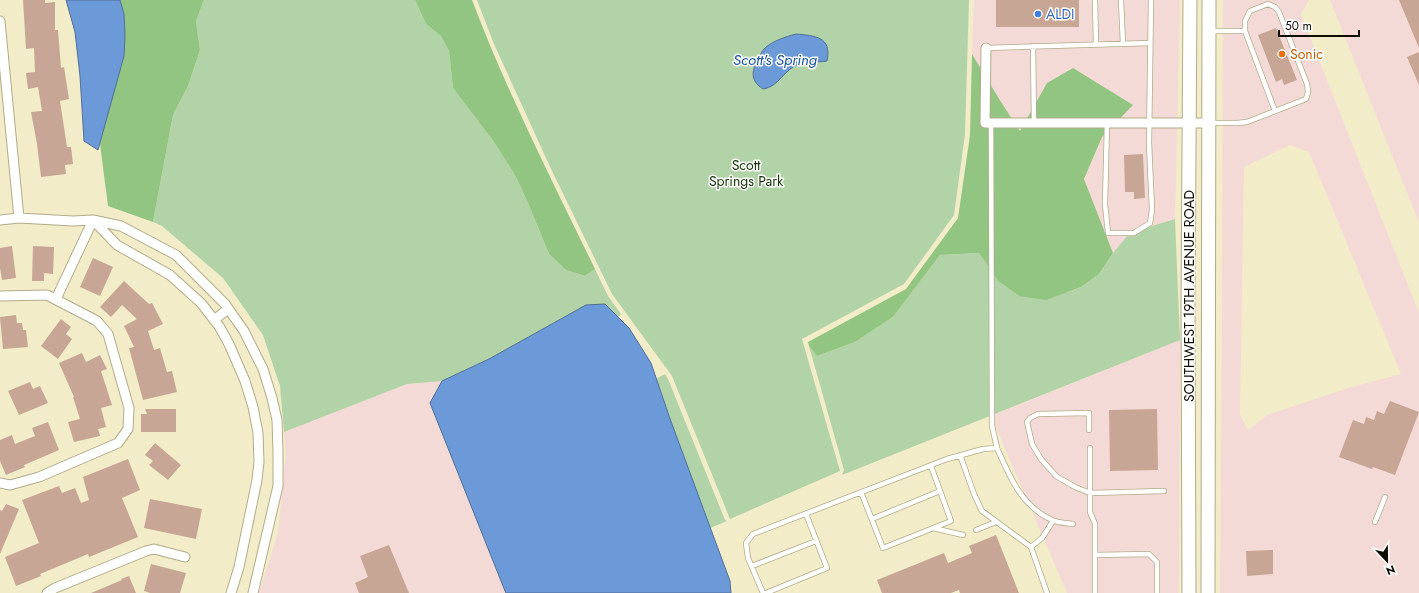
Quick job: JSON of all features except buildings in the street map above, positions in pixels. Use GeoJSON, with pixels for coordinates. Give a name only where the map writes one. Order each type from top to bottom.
{"type":"FeatureCollection","features":[{"type":"Feature","properties":{"kind":"main road","name":"SOUTHWEST 19TH AVENUE ROAD"},"geometry":{"type":"LineString","coordinates":[[1189,593],[1188,305],[1190,0]]}},
{"type":"Feature","properties":{"kind":"main road","name":"SOUTHWEST 19TH AVENUE ROAD"},"geometry":{"type":"LineString","coordinates":[[1208,593],[1210,123],[1209,0]]}},
{"type":"Feature","properties":{"kind":"street"},"geometry":{"type":"LineString","coordinates":[[0,21],[4,116],[19,218]]}},
{"type":"Feature","properties":{"kind":"street"},"geometry":{"type":"LineString","coordinates":[[986,48],[985,123],[1210,123]]}},
{"type":"Feature","properties":{"kind":"street"},"geometry":{"type":"LineString","coordinates":[[0,220],[19,218],[73,221],[93,220],[121,226],[176,255],[228,309],[244,330],[263,369],[277,420],[278,486],[253,593]]}},
{"type":"Feature","properties":{"kind":"street"},"geometry":{"type":"LineString","coordinates":[[56,298],[93,220]]}},
{"type":"Feature","properties":{"kind":"street"},"geometry":{"type":"LineString","coordinates":[[93,220],[117,245],[170,275],[201,303],[229,344],[245,381],[253,407],[258,433],[257,480],[239,566],[231,593]]}},
{"type":"Feature","properties":{"kind":"street"},"geometry":{"type":"LineString","coordinates":[[0,296],[47,295],[56,298],[97,321],[108,334],[129,408],[128,429],[118,443],[39,478],[10,485],[0,483]]}},
{"type":"Feature","properties":{"kind":"street"},"geometry":{"type":"LineString","coordinates":[[214,320],[228,309]]}},
{"type":"Feature","properties":{"kind":"street"},"geometry":{"type":"LineString","coordinates":[[47,593],[55,588],[146,551],[154,550],[185,557]]}},
{"type":"Feature","properties":{"kind":"lane"},"geometry":{"type":"LineString","coordinates":[[1095,0],[1096,45]]}},
{"type":"Feature","properties":{"kind":"lane"},"geometry":{"type":"LineString","coordinates":[[1121,0],[1123,44]]}},
{"type":"Feature","properties":{"kind":"lane"},"geometry":{"type":"LineString","coordinates":[[1107,123],[1105,204],[1108,233],[1134,233],[1150,223],[1152,210],[1149,152],[1150,0]]}},
{"type":"Feature","properties":{"kind":"lane"},"geometry":{"type":"LineString","coordinates":[[1210,123],[1237,124],[1246,122],[1275,111],[1306,99],[1308,92],[1307,84],[1279,12],[1274,6],[1268,4],[1250,11],[1245,21],[1245,31],[1275,111]]}},
{"type":"Feature","properties":{"kind":"lane"},"geometry":{"type":"LineString","coordinates":[[1209,31],[1245,31]]}},
{"type":"Feature","properties":{"kind":"lane"},"geometry":{"type":"LineString","coordinates":[[986,48],[1150,44]]}},
{"type":"Feature","properties":{"kind":"lane"},"geometry":{"type":"LineString","coordinates":[[1033,46],[1034,123]]}},
{"type":"Feature","properties":{"kind":"lane"},"geometry":{"type":"LineString","coordinates":[[991,123],[992,426],[997,448],[1012,481],[1028,504],[1053,521],[1073,524]]}},
{"type":"Feature","properties":{"kind":"lane"},"geometry":{"type":"LineString","coordinates":[[1090,430],[1089,413],[1038,414],[1026,422],[1032,444],[1041,459],[1056,476],[1075,487],[1090,492],[1164,491]]}},
{"type":"Feature","properties":{"kind":"lane"},"geometry":{"type":"LineString","coordinates":[[763,593],[748,558],[746,543],[753,534],[960,455],[982,449],[997,448]]}},
{"type":"Feature","properties":{"kind":"lane"},"geometry":{"type":"LineString","coordinates":[[1090,448],[1090,512],[1095,524],[1095,593]]}},
{"type":"Feature","properties":{"kind":"lane"},"geometry":{"type":"LineString","coordinates":[[960,455],[974,494],[982,511],[1031,547],[1047,593]]}},
{"type":"Feature","properties":{"kind":"lane"},"geometry":{"type":"LineString","coordinates":[[861,492],[883,548],[951,521],[931,466]]}},
{"type":"Feature","properties":{"kind":"lane"},"geometry":{"type":"LineString","coordinates":[[872,519],[940,491]]}},
{"type":"Feature","properties":{"kind":"lane"},"geometry":{"type":"LineString","coordinates":[[1375,522],[1385,497]]}},
{"type":"Feature","properties":{"kind":"lane"},"geometry":{"type":"LineString","coordinates":[[766,593],[827,568],[806,514]]}},
{"type":"Feature","properties":{"kind":"lane"},"geometry":{"type":"LineString","coordinates":[[1031,547],[1042,538],[1053,521]]}},
{"type":"Feature","properties":{"kind":"lane"},"geometry":{"type":"LineString","coordinates":[[976,530],[996,522]]}},
{"type":"Feature","properties":{"kind":"lane"},"geometry":{"type":"LineString","coordinates":[[933,528],[963,535]]}},
{"type":"Feature","properties":{"kind":"lane"},"geometry":{"type":"LineString","coordinates":[[752,566],[816,541]]}},
{"type":"Feature","properties":{"kind":"lane"},"geometry":{"type":"LineString","coordinates":[[1095,555],[1149,554],[1157,562],[1157,593]]}},
{"type":"Feature","properties":{"kind":"shaded area"},"geometry":{"type":"Polygon","coordinates":[[[974,0],[1180,0],[1175,219],[1129,235],[1113,253],[1084,179],[1102,137],[1132,104],[1047,83],[1020,132],[972,54],[974,0]]]}},
{"type":"Feature","properties":{"kind":"shaded area"},"geometry":{"type":"Polygon","coordinates":[[[1223,0],[1309,0],[1301,14],[1419,313],[1419,593],[1220,593],[1223,0]],[[1290,145],[1244,167],[1240,414],[1248,430],[1267,415],[1348,388],[1401,374],[1309,152],[1290,145]]]}},
{"type":"Feature","properties":{"kind":"shaded area"},"geometry":{"type":"Polygon","coordinates":[[[1330,0],[1419,0],[1419,222],[1393,158],[1330,0]]]}},
{"type":"Feature","properties":{"kind":"shaded area"},"geometry":{"type":"Polygon","coordinates":[[[1180,340],[1179,593],[1067,593],[991,416],[1180,340]]]}},
{"type":"Feature","properties":{"kind":"shaded area"},"geometry":{"type":"Polygon","coordinates":[[[442,381],[430,404],[506,593],[259,593],[278,533],[286,454],[284,432],[407,384],[442,381]]]}},
{"type":"Feature","properties":{"kind":"green space"},"geometry":{"type":"Polygon","coordinates":[[[120,0],[204,0],[196,21],[200,50],[188,86],[173,115],[153,222],[108,206],[100,144],[109,106],[124,14],[120,0]]]}},
{"type":"Feature","properties":{"kind":"green space"},"geometry":{"type":"Polygon","coordinates":[[[204,0],[415,0],[426,24],[441,36],[449,51],[453,88],[494,142],[515,175],[549,254],[566,270],[585,276],[595,269],[608,296],[621,314],[618,317],[605,304],[442,381],[407,384],[284,432],[280,386],[263,335],[223,278],[162,226],[153,222],[173,115],[188,86],[200,50],[196,21],[204,0]]]}},
{"type":"Feature","properties":{"kind":"green space"},"geometry":{"type":"Polygon","coordinates":[[[415,0],[472,0],[515,102],[595,269],[585,276],[566,270],[549,254],[515,175],[494,142],[453,88],[449,51],[441,36],[426,24],[415,0]]]}},
{"type":"Feature","properties":{"kind":"green space","name":"Scott Springs Park"},"geometry":{"type":"Polygon","coordinates":[[[477,0],[969,0],[965,134],[954,215],[904,284],[802,339],[840,471],[730,519],[672,376],[612,294],[552,171],[494,44],[477,0]]]}},
{"type":"Feature","properties":{"kind":"green space"},"geometry":{"type":"Polygon","coordinates":[[[972,54],[1020,131],[1047,83],[1073,68],[1133,105],[1102,137],[1084,179],[1113,253],[1099,274],[1081,287],[1046,300],[1019,296],[998,281],[979,253],[940,255],[893,317],[855,342],[817,356],[809,346],[808,342],[906,289],[958,218],[970,135],[972,54]]]}},
{"type":"Feature","properties":{"kind":"green space"},"geometry":{"type":"Polygon","coordinates":[[[1175,219],[1180,340],[842,475],[844,470],[809,346],[817,356],[855,342],[893,317],[940,255],[979,253],[998,281],[1019,296],[1068,292],[1081,287],[1099,274],[1113,253],[1128,235],[1175,219]]]}},
{"type":"Feature","properties":{"kind":"green space"},"geometry":{"type":"Polygon","coordinates":[[[665,374],[725,520],[727,521],[710,528],[656,379],[665,374]]]}},
{"type":"Feature","properties":{"kind":"water"},"geometry":{"type":"Polygon","coordinates":[[[66,0],[120,0],[124,14],[124,56],[98,150],[84,141],[80,76],[75,32],[66,0]]]}},
{"type":"Feature","properties":{"kind":"water","name":"Scott's Spring"},"geometry":{"type":"Polygon","coordinates":[[[796,34],[815,37],[824,42],[828,53],[827,61],[806,62],[794,66],[769,88],[763,89],[755,82],[753,74],[753,70],[762,52],[767,46],[783,38],[796,34]]]}},
{"type":"Feature","properties":{"kind":"water"},"geometry":{"type":"Polygon","coordinates":[[[605,304],[629,328],[651,363],[730,581],[731,593],[506,593],[505,591],[430,403],[442,381],[489,359],[586,305],[605,304]]]}},
{"type":"Feature","properties":{"kind":"place","name":"ALDI"},"geometry":{"type":"Point","coordinates":[1038,14]}},
{"type":"Feature","properties":{"kind":"place","name":"Sonic"},"geometry":{"type":"Point","coordinates":[1282,54]}}]}
